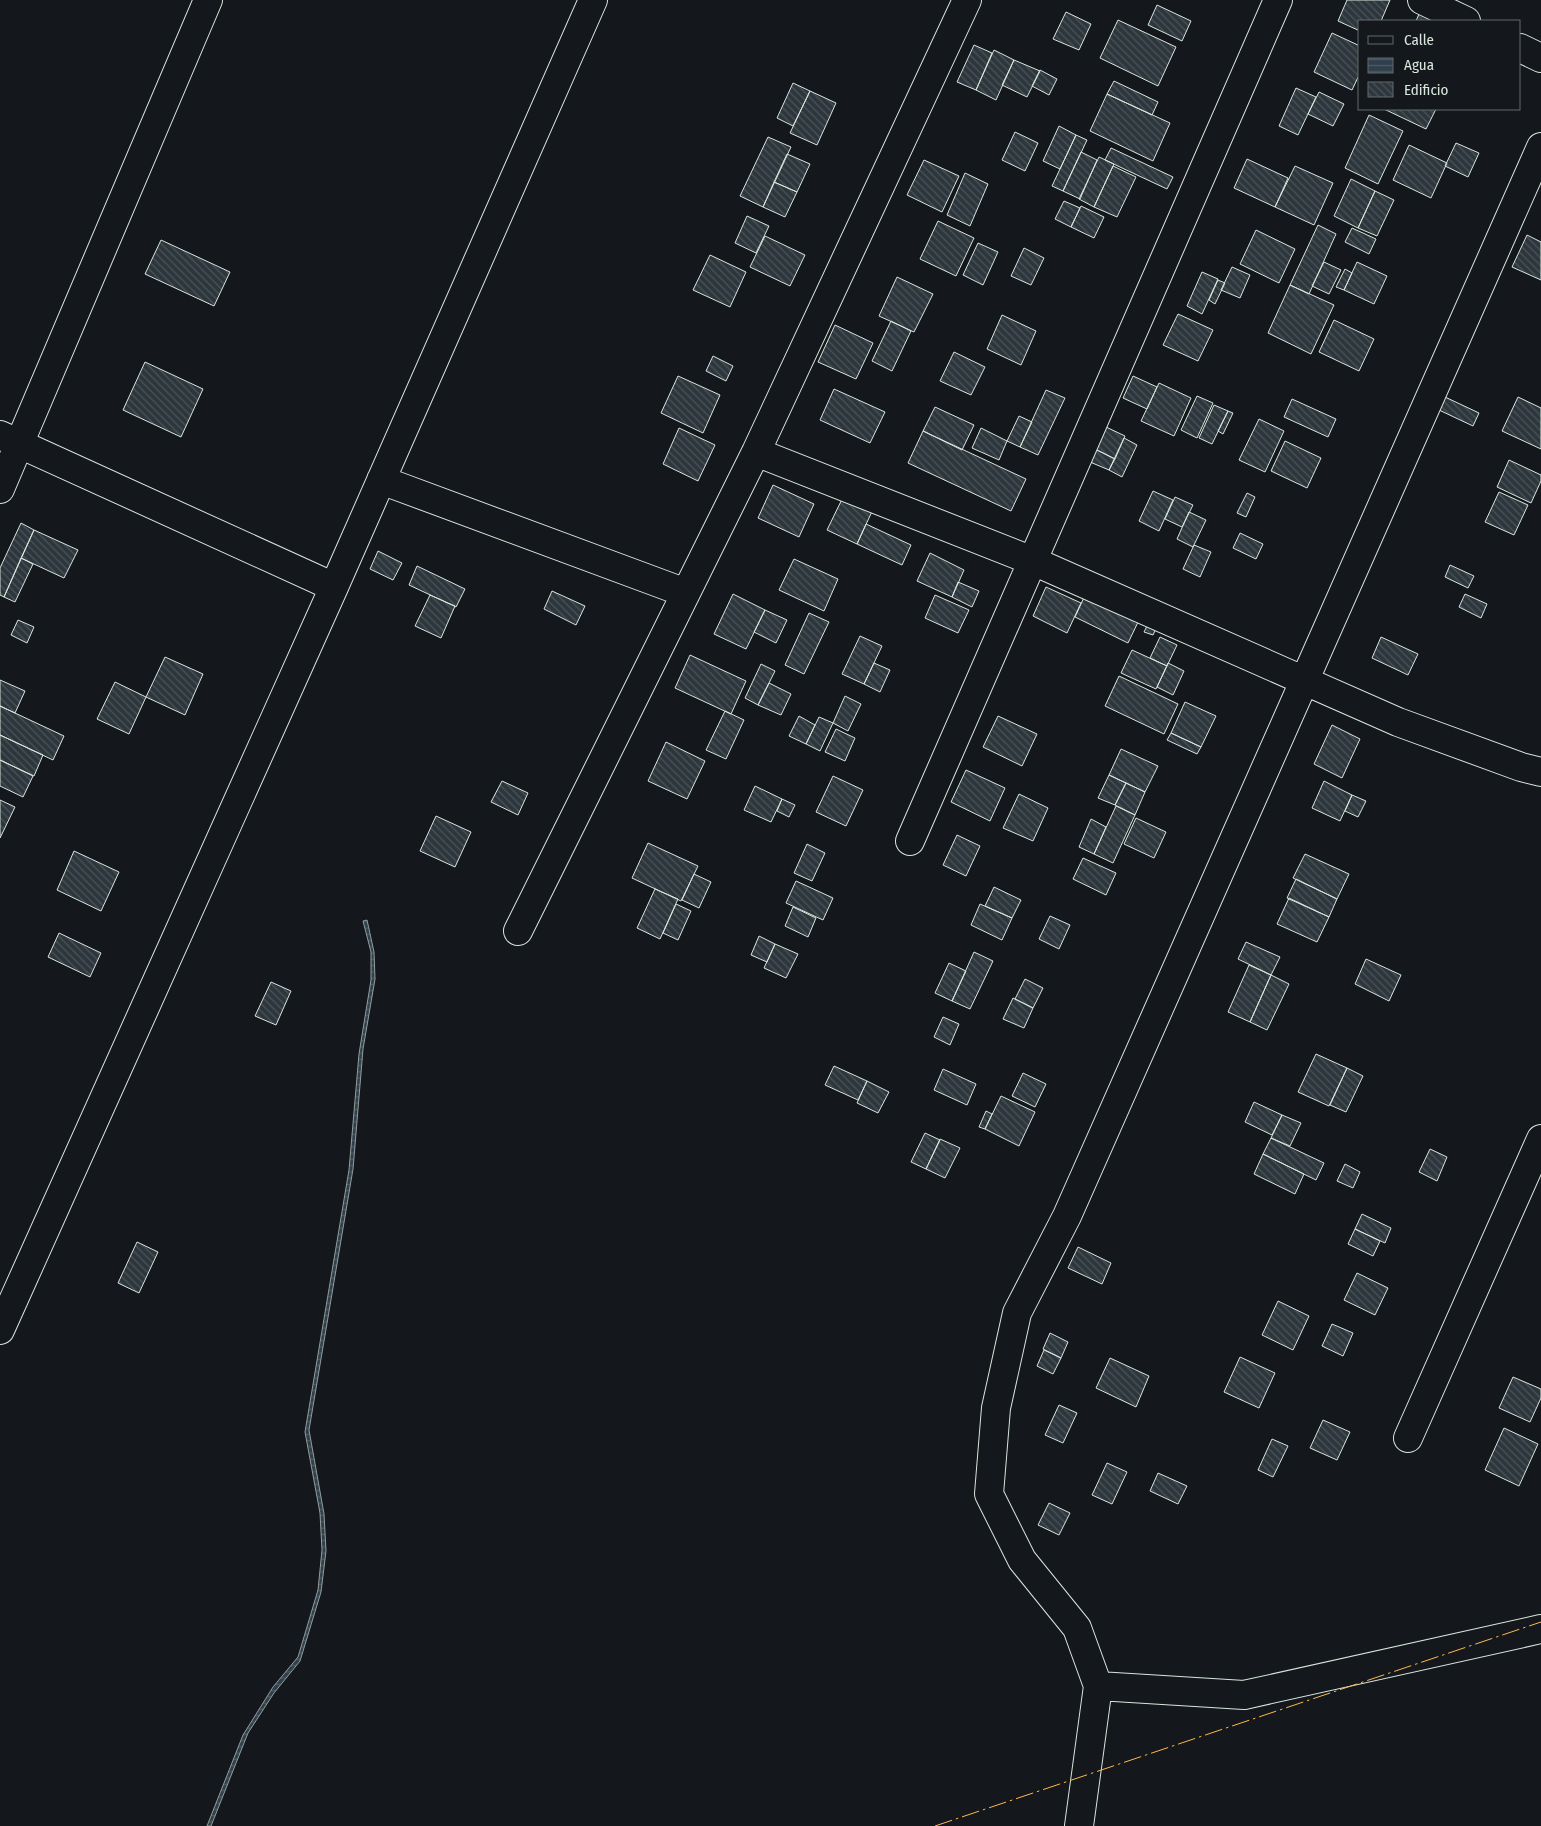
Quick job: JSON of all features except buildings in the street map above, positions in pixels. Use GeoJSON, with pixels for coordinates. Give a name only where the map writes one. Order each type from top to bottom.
{"type":"FeatureCollection","features":[{"type":"Feature","properties":{"kind":"street"},"geometry":{"type":"LineString","coordinates":[[0,489],[10,440],[208,0]]}},
{"type":"Feature","properties":{"kind":"street"},"geometry":{"type":"LineString","coordinates":[[0,1330],[334,587],[593,0]]}},
{"type":"Feature","properties":{"kind":"street"},"geometry":{"type":"LineString","coordinates":[[518,931],[756,452],[967,0]]}},
{"type":"Feature","properties":{"kind":"street"},"geometry":{"type":"LineString","coordinates":[[910,841],[1278,0]]}},
{"type":"Feature","properties":{"kind":"street"},"geometry":{"type":"LineString","coordinates":[[1422,0],[1464,20]]}},
{"type":"Feature","properties":{"kind":"street"},"geometry":{"type":"LineString","coordinates":[[1521,48],[1541,58]]}},
{"type":"Feature","properties":{"kind":"street"},"geometry":{"type":"LineString","coordinates":[[1087,1824],[1098,1686],[1077,1628],[1022,1560],[989,1494],[996,1408],[1017,1313],[1067,1216],[1541,147]]}},
{"type":"Feature","properties":{"kind":"street"},"geometry":{"type":"LineString","coordinates":[[10,440],[334,587]]}},
{"type":"Feature","properties":{"kind":"street"},"geometry":{"type":"LineString","coordinates":[[756,452],[1033,561],[1398,722],[1521,767],[1541,772]]}},
{"type":"Feature","properties":{"kind":"street"},"geometry":{"type":"LineString","coordinates":[[381,480],[686,593]]}},
{"type":"Feature","properties":{"kind":"street"},"geometry":{"type":"LineString","coordinates":[[1408,1438],[1541,1139]]}},
{"type":"Feature","properties":{"kind":"street"},"geometry":{"type":"LineString","coordinates":[[1098,1686],[1244,1695],[1541,1629]]}},
{"type":"Feature","properties":{"kind":"water"},"geometry":{"type":"Polygon","coordinates":[[[367,920],[374,952],[375,979],[363,1049],[353,1169],[309,1430],[324,1514],[326,1551],[321,1592],[300,1661],[274,1693],[248,1733],[211,1826],[207,1826],[243,1735],[273,1687],[298,1657],[318,1590],[322,1550],[320,1513],[305,1432],[349,1170],[359,1054],[371,980],[371,952],[363,921],[367,920]]]}},
{"type":"Feature","properties":{"kind":"power"},"geometry":{"type":"LineString","coordinates":[[935,1826],[1541,1622]]}}]}
